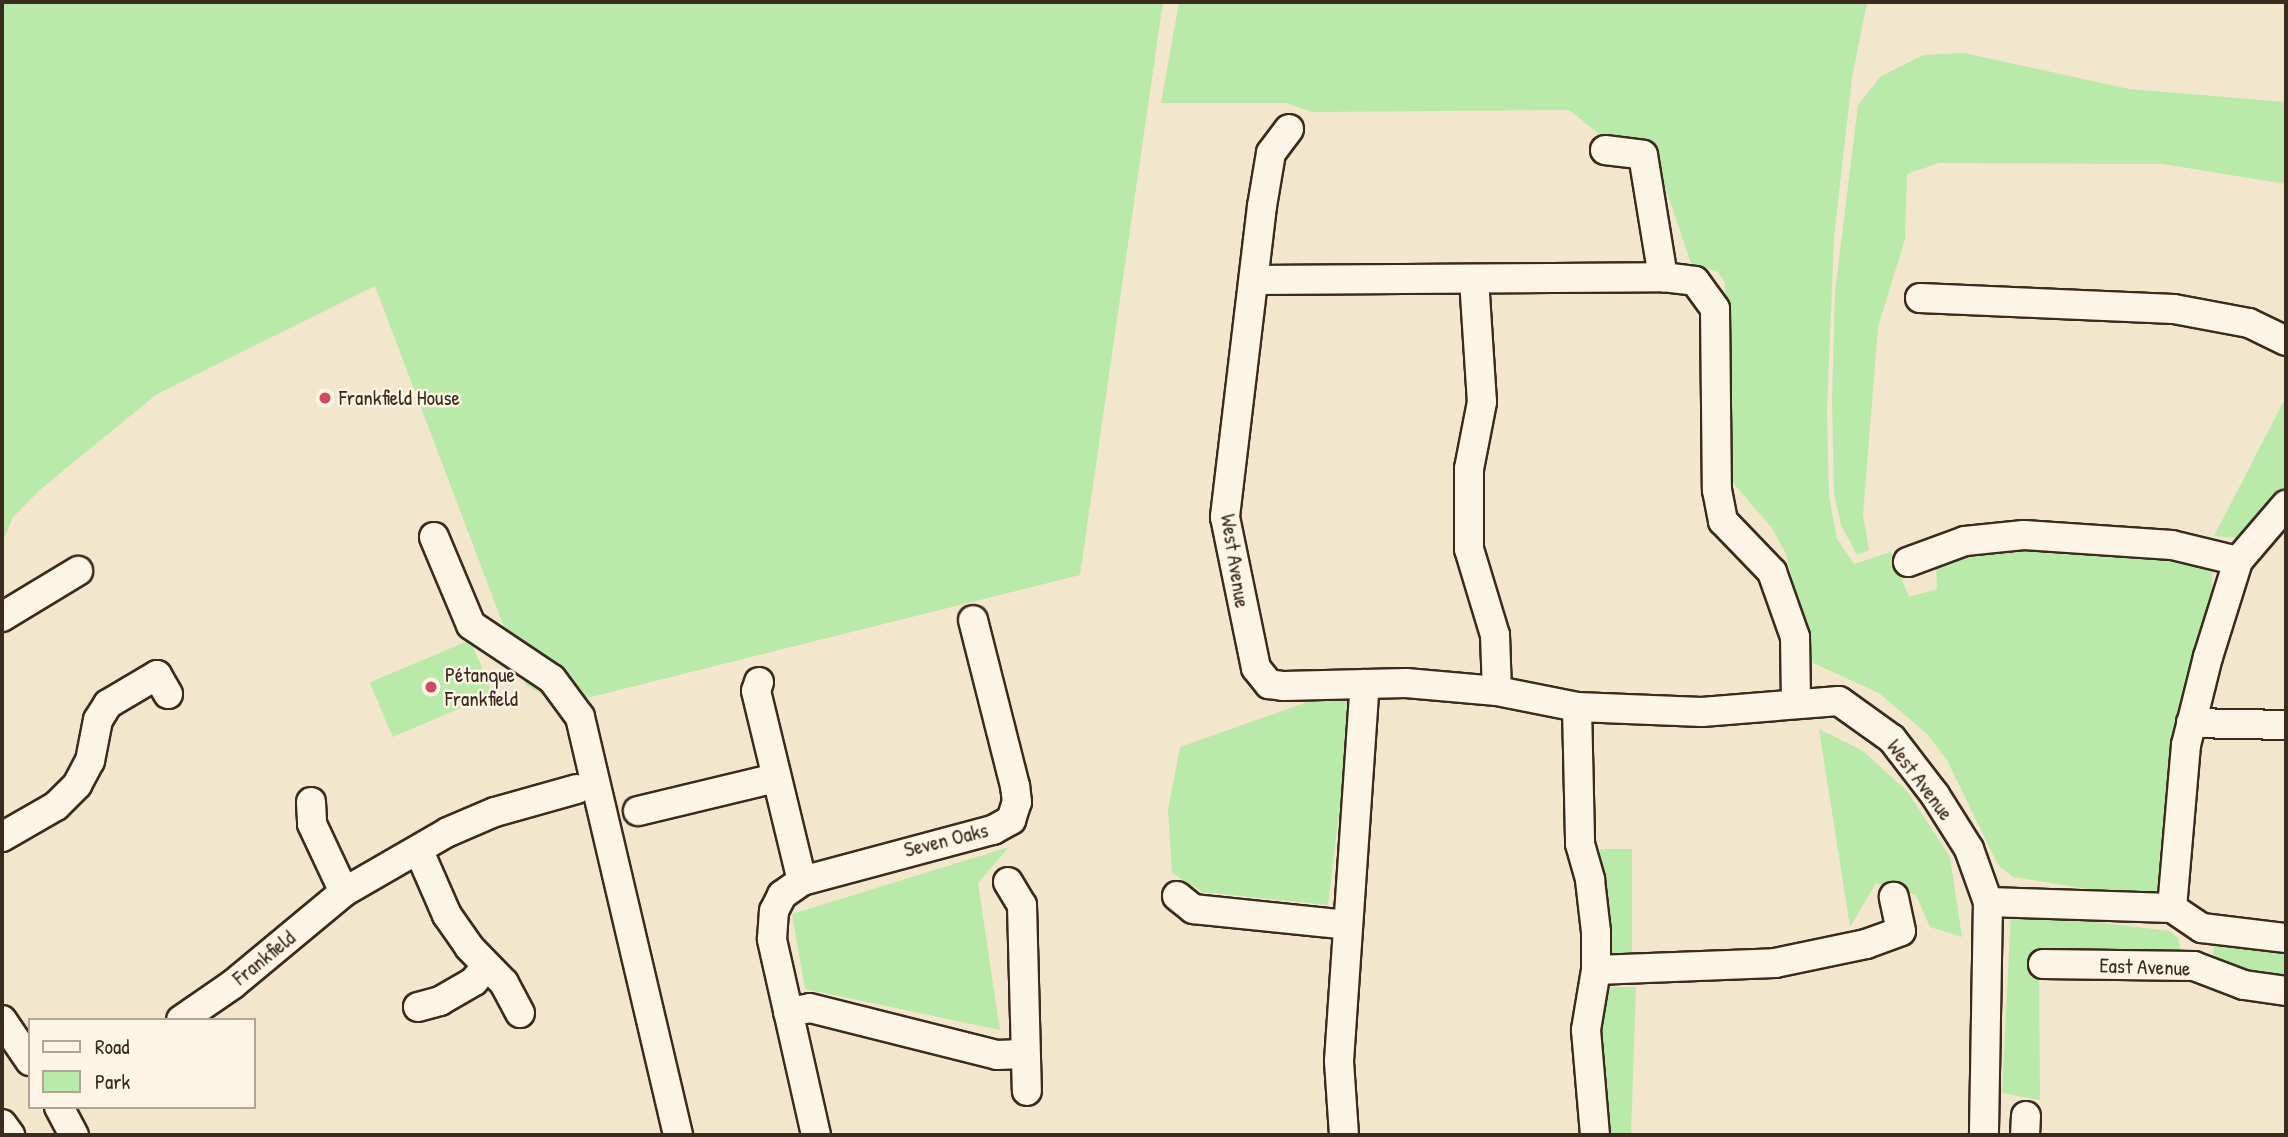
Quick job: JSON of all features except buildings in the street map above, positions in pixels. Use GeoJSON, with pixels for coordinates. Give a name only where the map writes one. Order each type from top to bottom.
{"type":"FeatureCollection","features":[{"type":"Feature","properties":{"kind":"street","name":"West Avenue"},"geometry":{"type":"LineString","coordinates":[[1289,129],[1271,153],[1225,517],[1247,638],[1256,668],[1269,684],[1365,684],[1497,691],[1577,706],[1702,712],[1796,702],[1839,701],[1892,739],[1969,849],[1988,902],[1984,1135]]}},
{"type":"Feature","properties":{"kind":"street"},"geometry":{"type":"LineString","coordinates":[[1605,150],[1643,155],[1663,277]]}},
{"type":"Feature","properties":{"kind":"street"},"geometry":{"type":"LineString","coordinates":[[1256,280],[1663,277],[1695,281],[1715,309],[1717,490],[1723,521],[1772,572],[1795,637],[1796,702]]}},
{"type":"Feature","properties":{"kind":"street"},"geometry":{"type":"LineString","coordinates":[[1474,279],[1482,402],[1469,469],[1469,549],[1495,635],[1497,691]]}},
{"type":"Feature","properties":{"kind":"street"},"geometry":{"type":"LineString","coordinates":[[1920,298],[2174,309],[2249,323],[2286,341]]}},
{"type":"Feature","properties":{"kind":"street"},"geometry":{"type":"LineString","coordinates":[[1988,902],[2172,908],[2191,723],[2238,561],[2286,505]]}},
{"type":"Feature","properties":{"kind":"street"},"geometry":{"type":"LineString","coordinates":[[1909,562],[1965,541],[2024,535],[2172,545],[2238,561]]}},
{"type":"Feature","properties":{"kind":"street"},"geometry":{"type":"LineString","coordinates":[[434,537],[471,625],[552,679],[580,717],[678,1135]]}},
{"type":"Feature","properties":{"kind":"street"},"geometry":{"type":"LineString","coordinates":[[2,617],[78,571]]}},
{"type":"Feature","properties":{"kind":"street","name":"Seven Oaks"},"geometry":{"type":"LineString","coordinates":[[816,1135],[772,939],[774,911],[782,895],[802,880],[993,830],[1011,820],[1017,803],[1015,786],[973,620]]}},
{"type":"Feature","properties":{"kind":"street"},"geometry":{"type":"LineString","coordinates":[[2,837],[56,806],[77,785],[90,761],[98,720],[108,704],[157,675],[167,694]]}},
{"type":"Feature","properties":{"kind":"street"},"geometry":{"type":"LineString","coordinates":[[759,682],[756,691],[775,778],[802,880]]}},
{"type":"Feature","properties":{"kind":"street"},"geometry":{"type":"LineString","coordinates":[[1344,1135],[1339,1061],[1347,925],[1360,809],[1365,684]]}},
{"type":"Feature","properties":{"kind":"street"},"geometry":{"type":"LineString","coordinates":[[1577,706],[1580,844],[1590,880],[1596,970],[1586,1030],[1595,1135]]}},
{"type":"Feature","properties":{"kind":"street"},"geometry":{"type":"LineString","coordinates":[[2191,723],[2286,725]]}},
{"type":"Feature","properties":{"kind":"street"},"geometry":{"type":"LineString","coordinates":[[638,811],[775,778]]}},
{"type":"Feature","properties":{"kind":"street","name":"Frankfield"},"geometry":{"type":"LineString","coordinates":[[184,1018],[232,985],[344,892],[448,832],[495,812],[577,789]]}},
{"type":"Feature","properties":{"kind":"street"},"geometry":{"type":"LineString","coordinates":[[311,803],[312,824],[344,892]]}},
{"type":"Feature","properties":{"kind":"street"},"geometry":{"type":"LineString","coordinates":[[419,851],[447,915],[486,967],[504,983],[520,1013]]}},
{"type":"Feature","properties":{"kind":"street"},"geometry":{"type":"LineString","coordinates":[[1008,882],[1022,905],[1023,1054],[1027,1091]]}},
{"type":"Feature","properties":{"kind":"street"},"geometry":{"type":"LineString","coordinates":[[1177,896],[1193,909],[1347,925]]}},
{"type":"Feature","properties":{"kind":"street"},"geometry":{"type":"LineString","coordinates":[[1596,970],[1775,963],[1867,944],[1901,931],[1894,897]]}},
{"type":"Feature","properties":{"kind":"street","name":"East Avenue"},"geometry":{"type":"LineString","coordinates":[[2172,908],[2202,928],[2286,938]]}},
{"type":"Feature","properties":{"kind":"street"},"geometry":{"type":"LineString","coordinates":[[2194,966],[2202,928]]}},
{"type":"Feature","properties":{"kind":"street","name":"East Avenue"},"geometry":{"type":"LineString","coordinates":[[2043,964],[2194,966],[2244,985],[2286,990]]}},
{"type":"Feature","properties":{"kind":"street"},"geometry":{"type":"LineString","coordinates":[[418,1007],[440,1002],[474,981],[486,967]]}},
{"type":"Feature","properties":{"kind":"street"},"geometry":{"type":"LineString","coordinates":[[788,1012],[810,1008],[997,1055],[1023,1054]]}},
{"type":"Feature","properties":{"kind":"street"},"geometry":{"type":"LineString","coordinates":[[2,1020],[28,1058]]}},
{"type":"Feature","properties":{"kind":"street"},"geometry":{"type":"LineString","coordinates":[[60,1109],[74,1135]]}},
{"type":"Feature","properties":{"kind":"street"},"geometry":{"type":"LineString","coordinates":[[2,1125],[10,1135]]}},
{"type":"Feature","properties":{"kind":"green space"},"geometry":{"type":"Polygon","coordinates":[[[2,2],[1163,2],[1080,575],[559,705],[526,685],[375,286],[157,394],[42,488],[13,517],[2,543],[2,2]]]}},
{"type":"Feature","properties":{"kind":"green space"},"geometry":{"type":"Polygon","coordinates":[[[1179,2],[1867,2],[1852,78],[1834,237],[1827,410],[1829,496],[1837,539],[1854,564],[1891,552],[1909,597],[1937,589],[1936,566],[1963,554],[2041,547],[2194,559],[2212,572],[2213,598],[2176,723],[2167,855],[2163,880],[2155,891],[2139,897],[2013,877],[1998,865],[1947,760],[1927,734],[1879,693],[1813,663],[1786,554],[1772,528],[1734,484],[1728,466],[1725,283],[1718,272],[1691,263],[1649,140],[1603,137],[1569,110],[1312,112],[1286,103],[1161,103],[1179,2]]]}},
{"type":"Feature","properties":{"kind":"green space"},"geometry":{"type":"Polygon","coordinates":[[[1964,53],[2129,89],[2286,102],[2286,184],[2163,164],[1939,163],[1907,174],[1905,239],[1878,327],[1863,515],[1869,550],[1857,555],[1841,525],[1834,494],[1832,400],[1835,292],[1858,105],[1881,76],[1923,55],[1964,53]]]}},
{"type":"Feature","properties":{"kind":"green space"},"geometry":{"type":"Polygon","coordinates":[[[2286,397],[2286,489],[2240,538],[2214,536],[2286,397]]]}},
{"type":"Feature","properties":{"kind":"green space","name":"Pétanque Frankfield"},"geometry":{"type":"Polygon","coordinates":[[[470,640],[493,694],[393,737],[370,683],[470,640]]]}},
{"type":"Feature","properties":{"kind":"green space"},"geometry":{"type":"Polygon","coordinates":[[[1353,697],[1328,905],[1202,892],[1172,873],[1168,810],[1180,747],[1316,699],[1353,697]]]}},
{"type":"Feature","properties":{"kind":"green space"},"geometry":{"type":"Polygon","coordinates":[[[1819,729],[1863,751],[1907,791],[1950,857],[1962,937],[1930,927],[1916,895],[1876,883],[1850,927],[1819,729]]]}},
{"type":"Feature","properties":{"kind":"green space"},"geometry":{"type":"Polygon","coordinates":[[[1009,847],[978,883],[1000,1030],[805,989],[792,914],[1009,847]]]}},
{"type":"Feature","properties":{"kind":"green space"},"geometry":{"type":"Polygon","coordinates":[[[1600,849],[1632,849],[1632,953],[1600,953],[1600,849]]]}},
{"type":"Feature","properties":{"kind":"green space"},"geometry":{"type":"Polygon","coordinates":[[[2011,912],[2170,931],[2178,938],[2181,951],[2171,956],[2030,953],[2030,977],[2039,977],[2040,1100],[2002,1093],[2011,912]]]}},
{"type":"Feature","properties":{"kind":"green space"},"geometry":{"type":"Polygon","coordinates":[[[2214,941],[2286,945],[2286,980],[2232,971],[2213,956],[2214,941]]]}},
{"type":"Feature","properties":{"kind":"green space"},"geometry":{"type":"Polygon","coordinates":[[[1607,987],[1636,987],[1631,1135],[1604,1135],[1601,1028],[1607,987]]]}},
{"type":"Feature","properties":{"kind":"place","name":"Frankfield House"},"geometry":{"type":"Point","coordinates":[325,398]}},
{"type":"Feature","properties":{"kind":"place","name":"Pétanque Frankfield"},"geometry":{"type":"Point","coordinates":[431,687]}}]}
